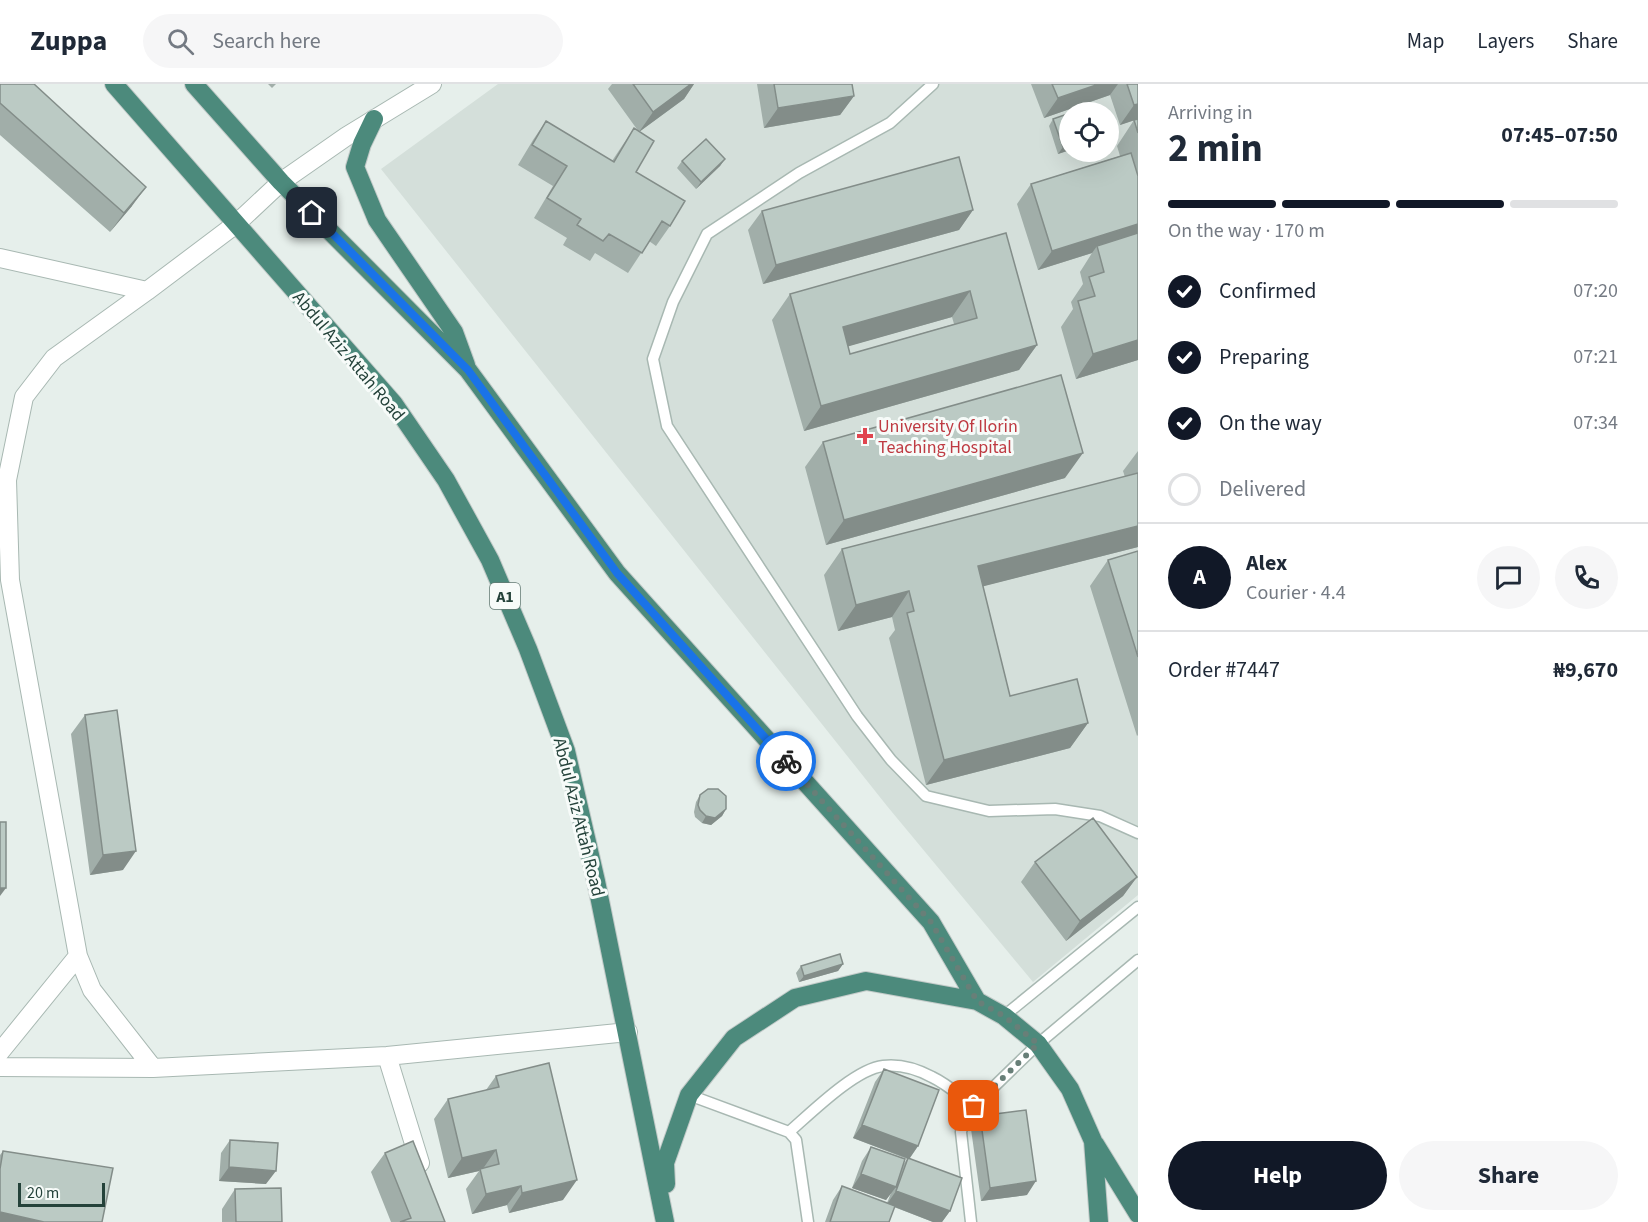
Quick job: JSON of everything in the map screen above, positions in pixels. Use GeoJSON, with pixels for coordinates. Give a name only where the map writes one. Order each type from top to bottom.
{"type":"FeatureCollection","features":[{"type":"Feature","properties":{"kind":"highway","name":"Abdul Aziz Attah Road"},"geometry":{"type":"LineString","coordinates":[[114,84],[394,404],[446,480],[490,561],[528,648],[566,751],[628,1032],[666,1222]]}},
{"type":"Feature","properties":{"kind":"highway"},"geometry":{"type":"LineString","coordinates":[[194,84],[281,182],[468,370],[617,573],[931,922],[977,1001]]}},
{"type":"Feature","properties":{"kind":"highway"},"geometry":{"type":"LineString","coordinates":[[374,119],[362,144],[355,167],[377,220],[454,333],[468,370]]}},
{"type":"Feature","properties":{"kind":"highway"},"geometry":{"type":"LineString","coordinates":[[666,1222],[665,1163],[689,1095],[734,1038],[795,998],[866,981],[977,1001],[1004,1016],[1038,1044],[1070,1089],[1093,1141],[1138,1214]]}},
{"type":"Feature","properties":{"kind":"highway"},"geometry":{"type":"LineString","coordinates":[[1093,1141],[1099,1222]]}},
{"type":"Feature","properties":{"kind":"street"},"geometry":{"type":"LineString","coordinates":[[153,1068],[92,990],[78,956],[10,580],[7,480],[24,397],[54,358],[236,224],[281,182],[374,119],[432,84]]}},
{"type":"Feature","properties":{"kind":"street"},"geometry":{"type":"LineString","coordinates":[[0,258],[147,291]]}},
{"type":"Feature","properties":{"kind":"street"},"geometry":{"type":"LineString","coordinates":[[0,1052],[78,956]]}},
{"type":"Feature","properties":{"kind":"street"},"geometry":{"type":"LineString","coordinates":[[0,1067],[153,1068],[387,1056],[628,1032]]}},
{"type":"Feature","properties":{"kind":"street"},"geometry":{"type":"LineString","coordinates":[[387,1056],[426,1184]]}},
{"type":"Feature","properties":{"kind":"lane"},"geometry":{"type":"LineString","coordinates":[[933,84],[890,123],[799,173],[707,234],[673,302],[653,359],[667,426],[857,716],[891,760],[926,796],[989,811],[1055,809],[1100,816],[1138,833]]}},
{"type":"Feature","properties":{"kind":"lane"},"geometry":{"type":"LineString","coordinates":[[1004,1016],[1138,907]]}},
{"type":"Feature","properties":{"kind":"lane"},"geometry":{"type":"LineString","coordinates":[[971,1222],[961,1132],[964,1120],[974,1106],[1038,1044],[1138,960]]}},
{"type":"Feature","properties":{"kind":"lane"},"geometry":{"type":"LineString","coordinates":[[789,1132],[862,1073],[881,1066],[902,1066],[933,1077],[974,1106]]}},
{"type":"Feature","properties":{"kind":"lane"},"geometry":{"type":"LineString","coordinates":[[689,1095],[789,1132],[796,1140],[808,1222]]}},
{"type":"Feature","properties":{"kind":"shaded area","name":"University Of Ilorin Teaching Hospital"},"geometry":{"type":"Polygon","coordinates":[[[498,84],[1138,84],[1138,895],[1033,982],[887,806],[381,169],[498,84]]]}},
{"type":"Feature","properties":{"kind":"building"},"geometry":{"type":"Polygon","coordinates":[[[0,84],[34,84],[146,187],[124,213],[0,103],[0,84]]]}},
{"type":"Feature","properties":{"kind":"building"},"geometry":{"type":"Polygon","coordinates":[[[633,84],[691,84],[653,112],[633,84]]]}},
{"type":"Feature","properties":{"kind":"building"},"geometry":{"type":"Polygon","coordinates":[[[774,84],[852,84],[854,96],[778,108],[774,84]]]}},
{"type":"Feature","properties":{"kind":"building"},"geometry":{"type":"Polygon","coordinates":[[[1052,84],[1099,84],[1058,98],[1052,84]]]}},
{"type":"Feature","properties":{"kind":"building"},"geometry":{"type":"Polygon","coordinates":[[[1127,84],[1138,84],[1138,104],[1134,105],[1127,84]]]}},
{"type":"Feature","properties":{"kind":"building"},"geometry":{"type":"Polygon","coordinates":[[[1059,117],[1059,136],[1053,119],[1059,117]]]}},
{"type":"Feature","properties":{"kind":"building"},"geometry":{"type":"Polygon","coordinates":[[[1138,119],[1138,133],[1134,120],[1138,119]]]}},
{"type":"Feature","properties":{"kind":"building"},"geometry":{"type":"Polygon","coordinates":[[[546,121],[614,162],[634,128],[654,141],[636,172],[685,201],[670,226],[662,221],[642,253],[609,234],[603,241],[577,225],[581,219],[547,198],[567,166],[532,145],[546,121]]]}},
{"type":"Feature","properties":{"kind":"building"},"geometry":{"type":"Polygon","coordinates":[[[706,139],[725,159],[701,182],[682,161],[706,139]]]}},
{"type":"Feature","properties":{"kind":"building"},"geometry":{"type":"Polygon","coordinates":[[[1131,153],[1138,176],[1138,224],[1052,251],[1031,184],[1102,162],[1119,162],[1119,157],[1131,153]]]}},
{"type":"Feature","properties":{"kind":"building"},"geometry":{"type":"Polygon","coordinates":[[[959,157],[973,210],[776,265],[762,211],[959,157]]]}},
{"type":"Feature","properties":{"kind":"building"},"geometry":{"type":"Polygon","coordinates":[[[1006,233],[1037,345],[821,406],[790,294],[1006,233]],[[970,291],[843,327],[850,354],[977,318],[970,291]]]}},
{"type":"Feature","properties":{"kind":"building"},"geometry":{"type":"Polygon","coordinates":[[[1138,233],[1138,340],[1093,354],[1078,301],[1095,296],[1089,277],[1104,272],[1097,246],[1138,233]]]}},
{"type":"Feature","properties":{"kind":"building"},"geometry":{"type":"Polygon","coordinates":[[[1061,375],[1083,453],[844,520],[823,442],[1061,375]]]}},
{"type":"Feature","properties":{"kind":"building"},"geometry":{"type":"Polygon","coordinates":[[[1138,473],[1138,526],[978,566],[1010,696],[1077,679],[1088,723],[944,760],[907,613],[914,611],[909,591],[856,605],[842,549],[1138,473]]]}},
{"type":"Feature","properties":{"kind":"building"},"geometry":{"type":"Polygon","coordinates":[[[1138,551],[1138,657],[1108,560],[1138,551]]]}},
{"type":"Feature","properties":{"kind":"building"},"geometry":{"type":"Polygon","coordinates":[[[117,710],[136,851],[103,855],[85,715],[117,710]]]}},
{"type":"Feature","properties":{"kind":"building"},"geometry":{"type":"Polygon","coordinates":[[[708,789],[718,789],[726,796],[726,809],[715,818],[706,816],[698,805],[700,795],[708,789]]]}},
{"type":"Feature","properties":{"kind":"building"},"geometry":{"type":"Polygon","coordinates":[[[1093,818],[1137,877],[1080,921],[1035,862],[1093,818]]]}},
{"type":"Feature","properties":{"kind":"building"},"geometry":{"type":"Polygon","coordinates":[[[0,822],[6,822],[6,888],[0,888],[0,822]]]}},
{"type":"Feature","properties":{"kind":"building"},"geometry":{"type":"Polygon","coordinates":[[[840,954],[843,964],[804,976],[801,966],[840,954]]]}},
{"type":"Feature","properties":{"kind":"building"},"geometry":{"type":"Polygon","coordinates":[[[549,1063],[577,1180],[522,1193],[521,1186],[486,1194],[480,1169],[499,1164],[496,1150],[462,1158],[448,1099],[499,1087],[496,1076],[549,1063]]]}},
{"type":"Feature","properties":{"kind":"building"},"geometry":{"type":"Polygon","coordinates":[[[884,1069],[939,1090],[918,1146],[862,1125],[884,1069]]]}},
{"type":"Feature","properties":{"kind":"building"},"geometry":{"type":"Polygon","coordinates":[[[1026,1110],[1036,1181],[990,1188],[980,1116],[1026,1110]]]}},
{"type":"Feature","properties":{"kind":"building"},"geometry":{"type":"Polygon","coordinates":[[[230,1140],[278,1143],[276,1171],[229,1167],[230,1140]]]}},
{"type":"Feature","properties":{"kind":"building"},"geometry":{"type":"Polygon","coordinates":[[[413,1141],[445,1222],[400,1222],[411,1218],[385,1153],[413,1141]]]}},
{"type":"Feature","properties":{"kind":"building"},"geometry":{"type":"Polygon","coordinates":[[[871,1147],[905,1159],[896,1187],[861,1174],[871,1147]]]}},
{"type":"Feature","properties":{"kind":"building"},"geometry":{"type":"Polygon","coordinates":[[[3,1151],[113,1168],[102,1222],[44,1222],[0,1212],[0,1169],[3,1151]]]}},
{"type":"Feature","properties":{"kind":"building"},"geometry":{"type":"Polygon","coordinates":[[[908,1158],[962,1178],[950,1211],[896,1191],[908,1158]]]}},
{"type":"Feature","properties":{"kind":"building"},"geometry":{"type":"Polygon","coordinates":[[[842,1186],[895,1206],[889,1222],[830,1222],[842,1186]]]}},
{"type":"Feature","properties":{"kind":"building"},"geometry":{"type":"Polygon","coordinates":[[[281,1188],[282,1222],[236,1222],[235,1189],[281,1188]]]}},
{"type":"Feature","properties":{"kind":"way so far"},"geometry":{"type":"LineString","coordinates":[[786,761],[931,922],[977,1001],[1004,1016],[1038,1044],[974,1106]]}},
{"type":"Feature","properties":{"kind":"place","name":"University Of Ilorin Teaching Hospital"},"geometry":{"type":"Point","coordinates":[865,436]}},
{"type":"Feature","properties":{"kind":"route"},"geometry":{"type":"LineString","coordinates":[[312,213],[468,370],[617,573],[786,761]]}}]}
